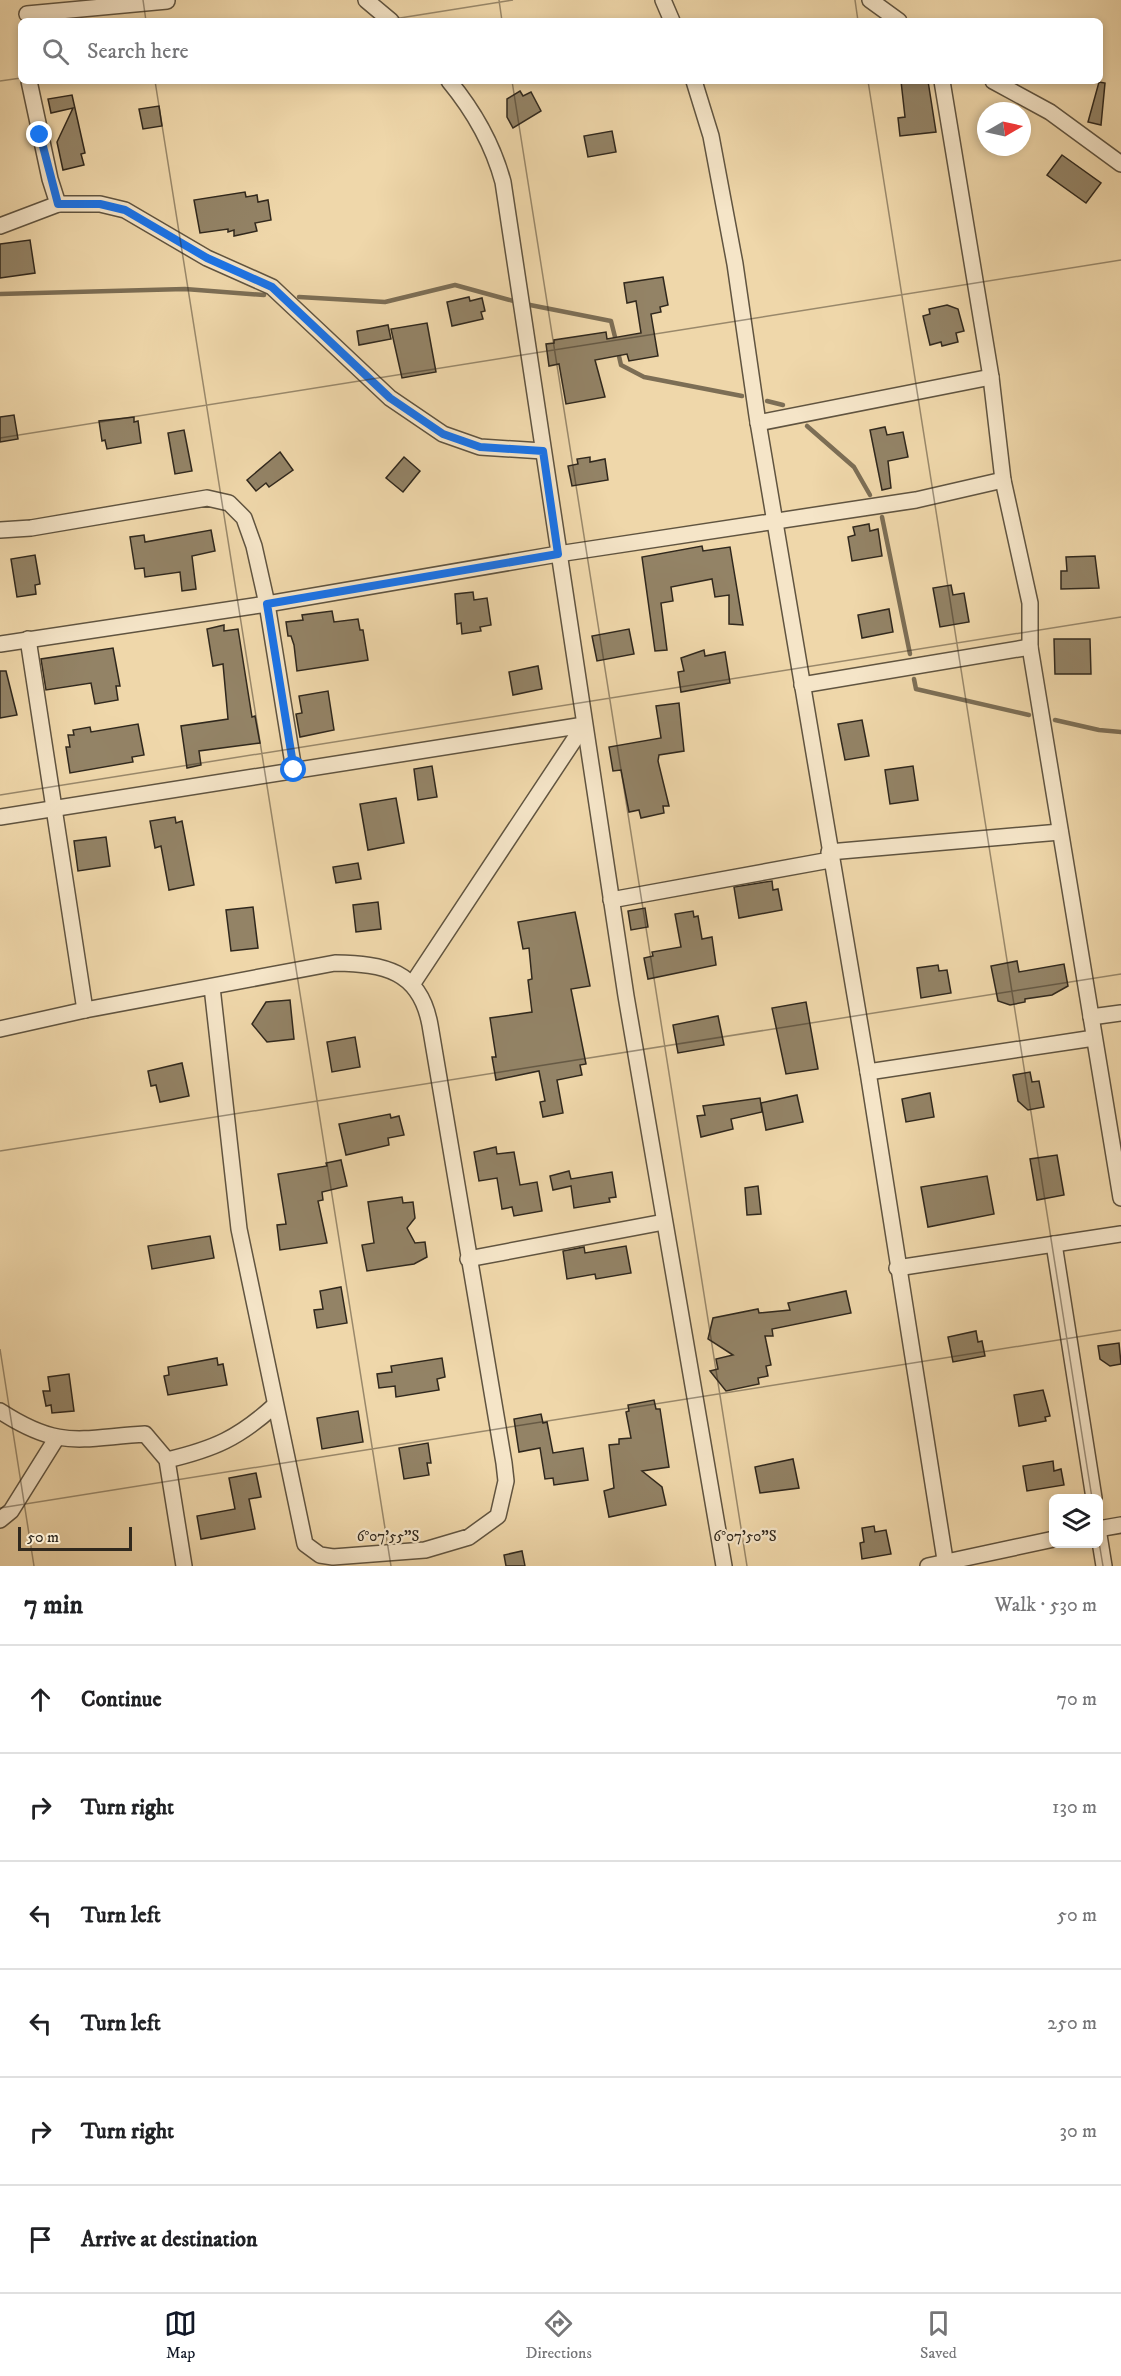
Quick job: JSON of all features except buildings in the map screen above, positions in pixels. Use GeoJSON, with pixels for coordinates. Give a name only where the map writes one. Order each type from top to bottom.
{"type":"FeatureCollection","features":[{"type":"Feature","properties":{"kind":"street"},"geometry":{"type":"LineString","coordinates":[[366,0],[387,18]]}},
{"type":"Feature","properties":{"kind":"street"},"geometry":{"type":"LineString","coordinates":[[663,0],[671,18]]}},
{"type":"Feature","properties":{"kind":"street"},"geometry":{"type":"LineString","coordinates":[[870,0],[895,18]]}},
{"type":"Feature","properties":{"kind":"street"},"geometry":{"type":"LineString","coordinates":[[26,12],[167,1]]}},
{"type":"Feature","properties":{"kind":"street"},"geometry":{"type":"LineString","coordinates":[[30,84],[50,180],[58,204]]}},
{"type":"Feature","properties":{"kind":"street"},"geometry":{"type":"LineString","coordinates":[[451,84],[473,116],[498,165],[503,182],[611,900],[724,1566]]}},
{"type":"Feature","properties":{"kind":"street"},"geometry":{"type":"LineString","coordinates":[[695,84],[708,121],[720,179],[758,423],[868,1072],[945,1564]]}},
{"type":"Feature","properties":{"kind":"street"},"geometry":{"type":"LineString","coordinates":[[942,84],[991,377],[1003,480],[1030,603],[1030,647],[1121,1198]]}},
{"type":"Feature","properties":{"kind":"street"},"geometry":{"type":"LineString","coordinates":[[999,84],[1050,112],[1121,164]]}},
{"type":"Feature","properties":{"kind":"street"},"geometry":{"type":"LineString","coordinates":[[0,226],[58,204],[100,204],[125,210],[207,258],[272,287],[390,398],[443,434],[480,447],[543,451]]}},
{"type":"Feature","properties":{"kind":"street"},"geometry":{"type":"LineString","coordinates":[[758,423],[991,377]]}},
{"type":"Feature","properties":{"kind":"street"},"geometry":{"type":"LineString","coordinates":[[0,644],[267,604],[558,554],[916,500],[1003,480]]}},
{"type":"Feature","properties":{"kind":"street"},"geometry":{"type":"LineString","coordinates":[[0,530],[31,528],[215,498],[229,503],[244,518],[254,546],[267,604],[294,770]]}},
{"type":"Feature","properties":{"kind":"street"},"geometry":{"type":"LineString","coordinates":[[28,639],[85,1010]]}},
{"type":"Feature","properties":{"kind":"street"},"geometry":{"type":"LineString","coordinates":[[802,685],[1030,647]]}},
{"type":"Feature","properties":{"kind":"street"},"geometry":{"type":"LineString","coordinates":[[0,817],[584,725]]}},
{"type":"Feature","properties":{"kind":"street"},"geometry":{"type":"LineString","coordinates":[[413,983],[584,725]]}},
{"type":"Feature","properties":{"kind":"street"},"geometry":{"type":"LineString","coordinates":[[611,900],[830,856],[1060,832]]}},
{"type":"Feature","properties":{"kind":"street"},"geometry":{"type":"LineString","coordinates":[[0,1029],[85,1010],[334,963],[372,967],[398,975],[413,983],[427,1009],[430,1024],[506,1481],[498,1516],[469,1537],[444,1546],[346,1557],[320,1556],[305,1544],[239,1229],[212,987]]}},
{"type":"Feature","properties":{"kind":"street"},"geometry":{"type":"LineString","coordinates":[[1091,1017],[1121,1012]]}},
{"type":"Feature","properties":{"kind":"street"},"geometry":{"type":"LineString","coordinates":[[868,1072],[1094,1038]]}},
{"type":"Feature","properties":{"kind":"street"},"geometry":{"type":"LineString","coordinates":[[468,1259],[664,1222]]}},
{"type":"Feature","properties":{"kind":"street"},"geometry":{"type":"LineString","coordinates":[[897,1268],[1121,1234]]}},
{"type":"Feature","properties":{"kind":"street"},"geometry":{"type":"LineString","coordinates":[[1054,1244],[1093,1494]]}},
{"type":"Feature","properties":{"kind":"street"},"geometry":{"type":"LineString","coordinates":[[167,1460],[205,1451],[248,1430],[275,1406]]}},
{"type":"Feature","properties":{"kind":"street"},"geometry":{"type":"LineString","coordinates":[[0,1411],[30,1431],[56,1439],[86,1440],[145,1434],[167,1460],[184,1566]]}},
{"type":"Feature","properties":{"kind":"street"},"geometry":{"type":"LineString","coordinates":[[0,1520],[11,1511],[56,1439]]}},
{"type":"Feature","properties":{"kind":"street"},"geometry":{"type":"LineString","coordinates":[[1103,1528],[1121,1525]]}},
{"type":"Feature","properties":{"kind":"street"},"geometry":{"type":"LineString","coordinates":[[928,1566],[1049,1540]]}},
{"type":"Feature","properties":{"kind":"street"},"geometry":{"type":"LineString","coordinates":[[1101,1548],[1104,1566]]}},
{"type":"Feature","properties":{"kind":"waterway"},"geometry":{"type":"LineString","coordinates":[[299,297],[385,302],[455,285],[517,302]]}},
{"type":"Feature","properties":{"kind":"waterway"},"geometry":{"type":"LineString","coordinates":[[0,294],[185,289],[264,295]]}},
{"type":"Feature","properties":{"kind":"waterway"},"geometry":{"type":"LineString","coordinates":[[525,304],[611,321],[616,341]]}},
{"type":"Feature","properties":{"kind":"waterway"},"geometry":{"type":"LineString","coordinates":[[618,352],[621,365],[644,377],[742,396]]}},
{"type":"Feature","properties":{"kind":"waterway"},"geometry":{"type":"LineString","coordinates":[[767,401],[783,405]]}},
{"type":"Feature","properties":{"kind":"waterway"},"geometry":{"type":"LineString","coordinates":[[807,426],[854,467],[870,495]]}},
{"type":"Feature","properties":{"kind":"waterway"},"geometry":{"type":"LineString","coordinates":[[882,517],[910,654]]}},
{"type":"Feature","properties":{"kind":"waterway"},"geometry":{"type":"LineString","coordinates":[[914,679],[916,689],[1029,715]]}},
{"type":"Feature","properties":{"kind":"waterway"},"geometry":{"type":"LineString","coordinates":[[1055,720],[1099,730],[1121,732]]}},
{"type":"Feature","properties":{"kind":"route"},"geometry":{"type":"LineString","coordinates":[[40,135],[58,204],[100,204],[125,210],[207,258],[272,287],[375,381],[390,398],[443,434],[480,447],[543,451],[558,554],[267,604],[294,770]]}}]}
